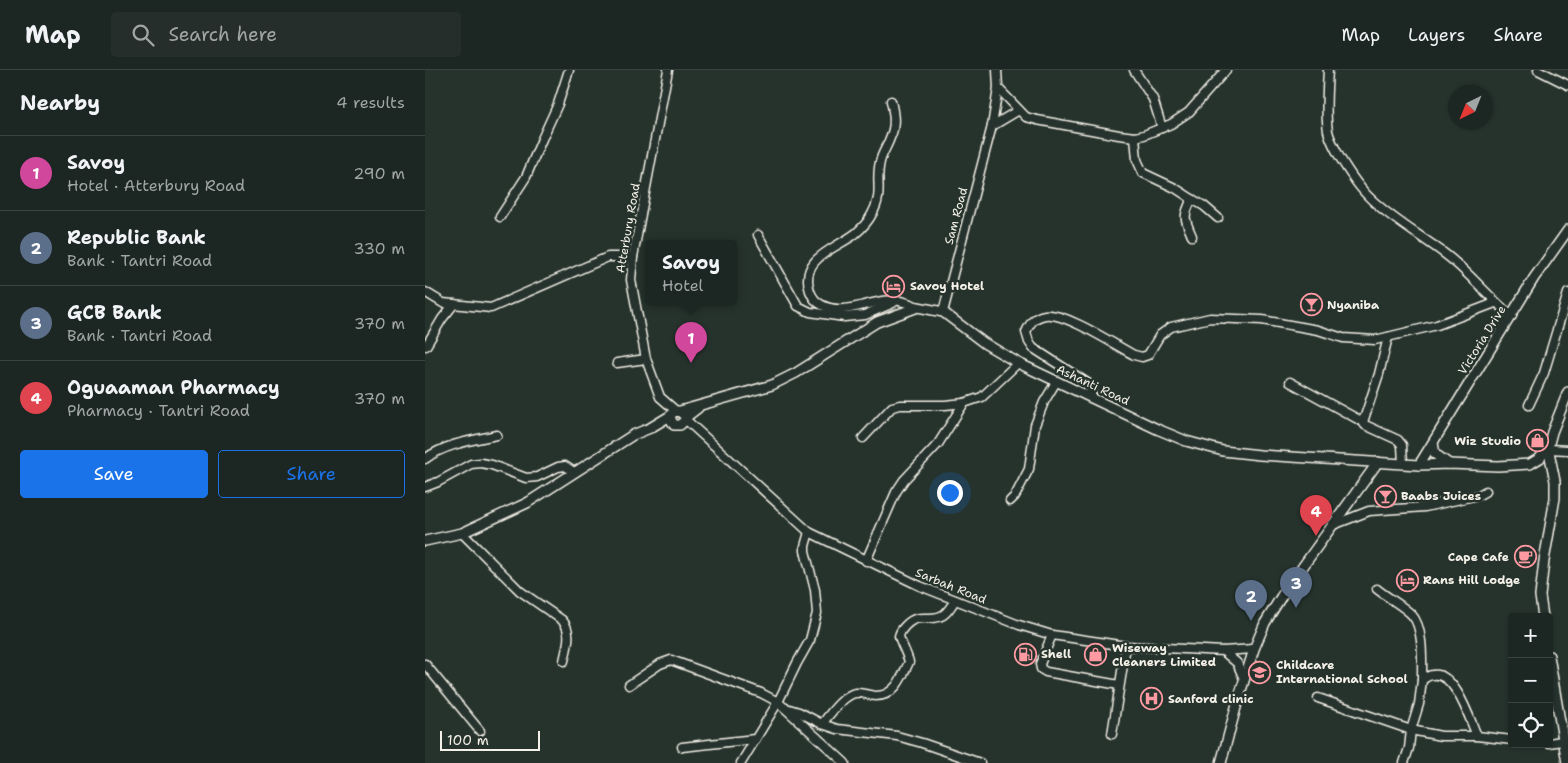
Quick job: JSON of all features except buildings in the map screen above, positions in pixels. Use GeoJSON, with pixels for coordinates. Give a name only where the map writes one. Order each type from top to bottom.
{"type":"FeatureCollection","features":[{"type":"Feature","properties":{"kind":"street"},"geometry":{"type":"LineString","coordinates":[[500,217],[526,177],[559,104],[569,70]]}},
{"type":"Feature","properties":{"kind":"street","name":"Atterbury Road"},"geometry":{"type":"LineString","coordinates":[[668,70],[633,257],[631,280],[645,359],[661,397],[677,417]]}},
{"type":"Feature","properties":{"kind":"street","name":"Sam Road"},"geometry":{"type":"LineString","coordinates":[[943,312],[992,126],[998,88],[997,70]]}},
{"type":"Feature","properties":{"kind":"street"},"geometry":{"type":"LineString","coordinates":[[1134,70],[1153,99],[1162,128]]}},
{"type":"Feature","properties":{"kind":"street"},"geometry":{"type":"LineString","coordinates":[[998,88],[1019,110],[1037,120],[1135,137],[1162,128],[1181,118],[1189,112],[1226,70]]}},
{"type":"Feature","properties":{"kind":"street"},"geometry":{"type":"LineString","coordinates":[[1328,70],[1328,132],[1342,160],[1360,187],[1371,199],[1392,216],[1447,255],[1495,303],[1512,316]]}},
{"type":"Feature","properties":{"kind":"street"},"geometry":{"type":"LineString","coordinates":[[1538,70],[1568,85]]}},
{"type":"Feature","properties":{"kind":"street"},"geometry":{"type":"LineString","coordinates":[[891,101],[894,115],[893,126],[891,138],[884,148],[879,163],[880,189],[877,204],[872,215],[854,235],[814,262],[809,273],[809,286],[813,298],[822,305],[836,309],[856,308],[877,302],[900,301],[918,307]]}},
{"type":"Feature","properties":{"kind":"street"},"geometry":{"type":"LineString","coordinates":[[992,126],[1019,110]]}},
{"type":"Feature","properties":{"kind":"street"},"geometry":{"type":"LineString","coordinates":[[1135,137],[1137,160],[1143,173],[1175,188],[1205,206],[1218,218]]}},
{"type":"Feature","properties":{"kind":"street"},"geometry":{"type":"LineString","coordinates":[[1192,199],[1185,215],[1185,224],[1192,236]]}},
{"type":"Feature","properties":{"kind":"street","name":"Victoria Drive"},"geometry":{"type":"LineString","coordinates":[[1419,465],[1535,278],[1568,230]]}},
{"type":"Feature","properties":{"kind":"street"},"geometry":{"type":"LineString","coordinates":[[758,235],[793,300],[798,306],[810,312],[844,317],[865,315],[900,301]]}},
{"type":"Feature","properties":{"kind":"street"},"geometry":{"type":"LineString","coordinates":[[425,292],[443,303],[491,308],[608,257],[633,257]]}},
{"type":"Feature","properties":{"kind":"street"},"geometry":{"type":"LineString","coordinates":[[1529,405],[1544,373],[1568,293]]}},
{"type":"Feature","properties":{"kind":"street"},"geometry":{"type":"LineString","coordinates":[[1091,398],[1089,384],[1033,348],[1026,332],[1031,322],[1047,315],[1070,320],[1134,355],[1142,356],[1148,355],[1160,335],[1171,327],[1210,318],[1262,320],[1318,330],[1343,338],[1375,340],[1437,325],[1495,303]]}},
{"type":"Feature","properties":{"kind":"street"},"geometry":{"type":"LineString","coordinates":[[426,346],[442,318],[454,304]]}},
{"type":"Feature","properties":{"kind":"street"},"geometry":{"type":"LineString","coordinates":[[425,541],[462,532],[527,503],[633,435],[702,405],[772,385],[796,373],[877,322],[918,307]]}},
{"type":"Feature","properties":{"kind":"street","name":"Ashanti Road"},"geometry":{"type":"LineString","coordinates":[[918,307],[943,312],[984,343],[1018,363],[1186,442],[1223,451],[1259,455],[1419,465],[1497,466],[1530,464],[1552,468]]}},
{"type":"Feature","properties":{"kind":"street"},"geometry":{"type":"LineString","coordinates":[[1363,422],[1379,374],[1387,337]]}},
{"type":"Feature","properties":{"kind":"street"},"geometry":{"type":"LineString","coordinates":[[617,363],[645,359]]}},
{"type":"Feature","properties":{"kind":"street"},"geometry":{"type":"LineString","coordinates":[[863,438],[893,407],[900,405],[932,406],[964,403],[987,393],[1018,363]]}},
{"type":"Feature","properties":{"kind":"street"},"geometry":{"type":"LineString","coordinates":[[1010,502],[1029,469],[1035,425],[1044,402],[1056,382]]}},
{"type":"Feature","properties":{"kind":"street"},"geometry":{"type":"LineString","coordinates":[[1290,382],[1363,422],[1365,425],[1401,443],[1403,464]]}},
{"type":"Feature","properties":{"kind":"street"},"geometry":{"type":"LineString","coordinates":[[1542,613],[1540,596],[1555,498],[1548,448],[1551,432],[1568,392]]}},
{"type":"Feature","properties":{"kind":"street"},"geometry":{"type":"LineString","coordinates":[[867,561],[896,492],[904,480],[938,444],[964,403]]}},
{"type":"Feature","properties":{"kind":"street","name":"Sarbah Road"},"geometry":{"type":"LineString","coordinates":[[677,417],[702,434],[809,532],[920,586],[1019,626],[1052,635],[1126,646],[1223,651],[1254,649]]}},
{"type":"Feature","properties":{"kind":"street"},"geometry":{"type":"LineString","coordinates":[[425,459],[441,449],[461,445],[475,438],[497,435]]}},
{"type":"Feature","properties":{"kind":"street"},"geometry":{"type":"LineString","coordinates":[[1433,443],[1435,454],[1449,464]]}},
{"type":"Feature","properties":{"kind":"street"},"geometry":{"type":"LineString","coordinates":[[1548,448],[1568,450]]}},
{"type":"Feature","properties":{"kind":"street"},"geometry":{"type":"LineString","coordinates":[[1530,464],[1548,448]]}},
{"type":"Feature","properties":{"kind":"street"},"geometry":{"type":"LineString","coordinates":[[1221,763],[1254,649],[1273,610],[1378,462]]}},
{"type":"Feature","properties":{"kind":"street"},"geometry":{"type":"LineString","coordinates":[[425,487],[471,464],[492,465],[525,478],[537,477],[558,467],[565,466],[574,472]]}},
{"type":"Feature","properties":{"kind":"street"},"geometry":{"type":"LineString","coordinates":[[1333,525],[1369,512],[1425,507],[1479,495],[1487,491]]}},
{"type":"Feature","properties":{"kind":"street"},"geometry":{"type":"LineString","coordinates":[[462,532],[520,590],[562,620],[567,626],[569,633],[564,661]]}},
{"type":"Feature","properties":{"kind":"street"},"geometry":{"type":"LineString","coordinates":[[741,763],[778,702],[810,640],[817,613],[815,590],[805,550],[809,532]]}},
{"type":"Feature","properties":{"kind":"street"},"geometry":{"type":"LineString","coordinates":[[1377,589],[1413,616],[1419,628],[1422,680],[1419,704],[1404,763]]}},
{"type":"Feature","properties":{"kind":"street"},"geometry":{"type":"LineString","coordinates":[[822,724],[835,708],[855,692],[875,696],[886,694],[895,688],[909,662],[906,650],[900,641],[899,635],[903,628],[916,617],[940,617],[945,614],[955,600]]}},
{"type":"Feature","properties":{"kind":"street"},"geometry":{"type":"LineString","coordinates":[[1052,635],[1040,664],[1041,669],[1045,672],[1119,685]]}},
{"type":"Feature","properties":{"kind":"street"},"geometry":{"type":"LineString","coordinates":[[1112,734],[1126,646]]}},
{"type":"Feature","properties":{"kind":"street"},"geometry":{"type":"LineString","coordinates":[[1223,651],[1237,663],[1244,679]]}},
{"type":"Feature","properties":{"kind":"street"},"geometry":{"type":"LineString","coordinates":[[1549,658],[1566,740],[1567,763]]}},
{"type":"Feature","properties":{"kind":"street"},"geometry":{"type":"LineString","coordinates":[[629,685],[660,664],[671,660],[761,693],[778,702],[845,763]]}},
{"type":"Feature","properties":{"kind":"street"},"geometry":{"type":"LineString","coordinates":[[425,664],[480,731]]}},
{"type":"Feature","properties":{"kind":"street"},"geometry":{"type":"LineString","coordinates":[[1422,680],[1433,674],[1443,676],[1451,682],[1461,698],[1477,736]]}},
{"type":"Feature","properties":{"kind":"street"},"geometry":{"type":"LineString","coordinates":[[1318,698],[1411,730],[1441,736],[1477,736],[1508,740]]}},
{"type":"Feature","properties":{"kind":"street"},"geometry":{"type":"LineString","coordinates":[[786,708],[837,729],[905,738],[980,763]]}},
{"type":"Feature","properties":{"kind":"street"},"geometry":{"type":"LineString","coordinates":[[682,747],[755,739]]}},
{"type":"Feature","properties":{"kind":"street"},"geometry":{"type":"LineString","coordinates":[[1553,742],[1566,740]]}},
{"type":"Feature","properties":{"kind":"place","name":"Savoy Hotel"},"geometry":{"type":"Point","coordinates":[894,286]}},
{"type":"Feature","properties":{"kind":"place","name":"Nyaniba"},"geometry":{"type":"Point","coordinates":[1311,305]}},
{"type":"Feature","properties":{"kind":"place","name":"Savoy"},"geometry":{"type":"Point","coordinates":[691,363]}},
{"type":"Feature","properties":{"kind":"place","name":"Wiz Studio"},"geometry":{"type":"Point","coordinates":[1537,441]}},
{"type":"Feature","properties":{"kind":"place","name":"Baabs Juices"},"geometry":{"type":"Point","coordinates":[1385,496]}},
{"type":"Feature","properties":{"kind":"place","name":"Oguaaman Pharmacy"},"geometry":{"type":"Point","coordinates":[1316,536]}},
{"type":"Feature","properties":{"kind":"place","name":"Cape Cafe"},"geometry":{"type":"Point","coordinates":[1525,557]}},
{"type":"Feature","properties":{"kind":"place","name":"Rans Hill Lodge"},"geometry":{"type":"Point","coordinates":[1407,580]}},
{"type":"Feature","properties":{"kind":"place","name":"GCB Bank"},"geometry":{"type":"Point","coordinates":[1296,608]}},
{"type":"Feature","properties":{"kind":"place","name":"Republic Bank"},"geometry":{"type":"Point","coordinates":[1251,621]}},
{"type":"Feature","properties":{"kind":"place","name":"Shell"},"geometry":{"type":"Point","coordinates":[1025,654]}},
{"type":"Feature","properties":{"kind":"place","name":"Wiseway Cleaners Limited"},"geometry":{"type":"Point","coordinates":[1096,655]}},
{"type":"Feature","properties":{"kind":"place","name":"Childcare International School"},"geometry":{"type":"Point","coordinates":[1260,672]}},
{"type":"Feature","properties":{"kind":"place","name":"Sanford clinic"},"geometry":{"type":"Point","coordinates":[1152,699]}}]}
